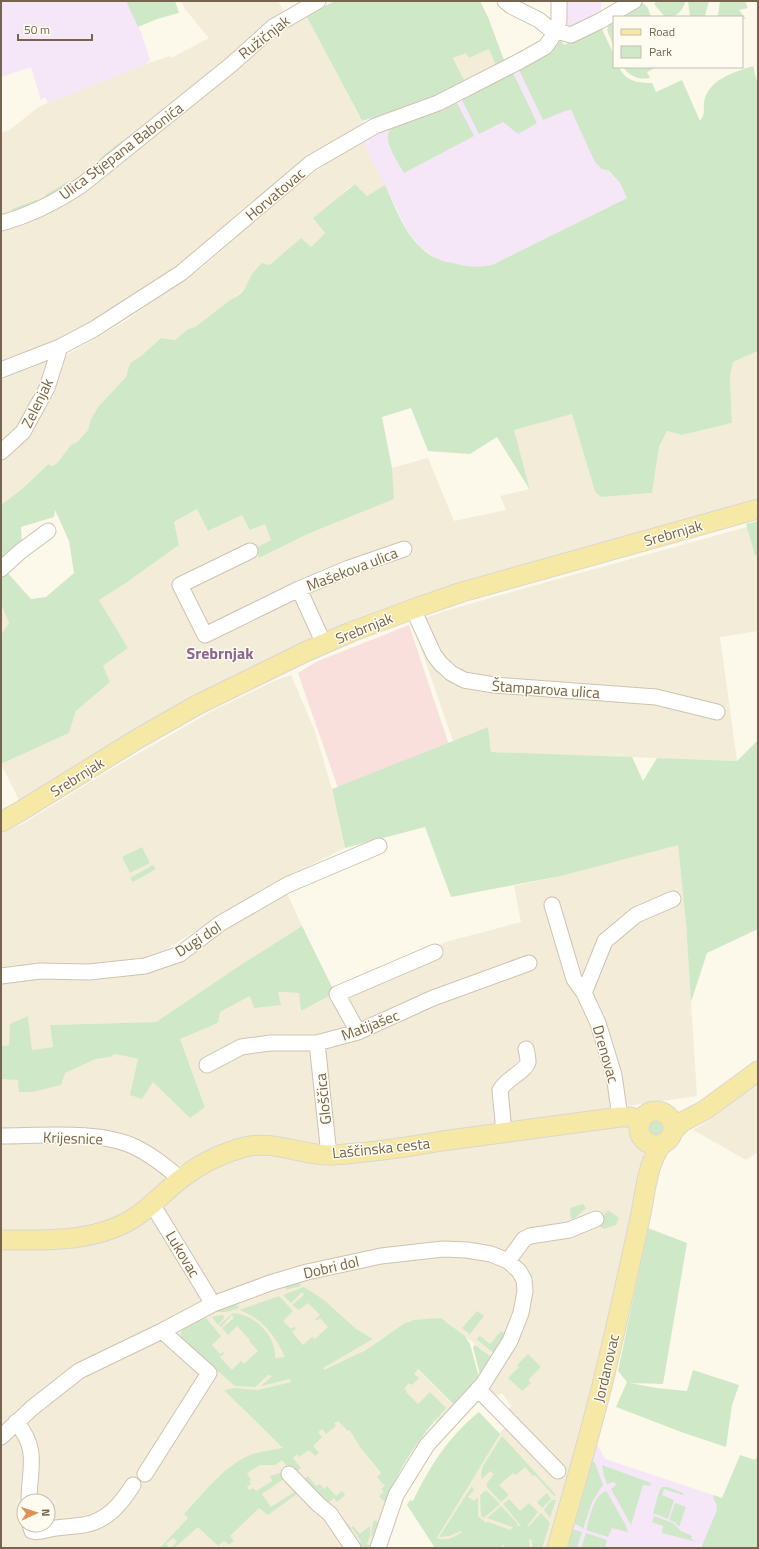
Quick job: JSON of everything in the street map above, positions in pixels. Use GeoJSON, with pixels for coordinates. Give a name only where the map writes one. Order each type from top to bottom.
{"type":"FeatureCollection","features":[{"type":"Feature","properties":{"kind":"main road","name":"Srebrnjak"},"geometry":{"type":"LineString","coordinates":[[1,822],[168,721],[324,644],[413,608],[462,592],[758,509]]}},
{"type":"Feature","properties":{"kind":"main road"},"geometry":{"type":"LineString","coordinates":[[660,1138],[682,1122],[697,1115],[758,1071]]}},
{"type":"Feature","properties":{"kind":"main road"},"geometry":{"type":"LineString","coordinates":[[660,1138],[640,1132],[641,1121],[650,1112],[659,1111],[674,1114],[684,1113],[713,1104]]}},
{"type":"Feature","properties":{"kind":"main road"},"geometry":{"type":"LineString","coordinates":[[660,1138],[672,1122],[665,1113]]}},
{"type":"Feature","properties":{"kind":"main road","name":"Laščinska cesta"},"geometry":{"type":"LineString","coordinates":[[1,1240],[50,1240],[90,1235],[125,1222],[136,1217],[181,1179],[207,1162],[225,1153],[247,1146],[262,1145],[329,1155],[374,1152],[504,1132],[620,1117],[631,1117],[641,1121]]}},
{"type":"Feature","properties":{"kind":"main road","name":"Jordanovac"},"geometry":{"type":"LineString","coordinates":[[557,1548],[606,1370],[646,1186],[647,1151],[660,1138]]}},
{"type":"Feature","properties":{"kind":"street","name":"Ružičnjak"},"geometry":{"type":"LineString","coordinates":[[232,64],[256,41],[277,24],[318,1]]}},
{"type":"Feature","properties":{"kind":"street"},"geometry":{"type":"LineString","coordinates":[[505,1],[511,6],[539,20],[555,32],[572,35],[634,1]]}},
{"type":"Feature","properties":{"kind":"street","name":"Horvatovac"},"geometry":{"type":"LineString","coordinates":[[1,370],[60,346],[94,328],[181,273],[311,163],[375,126],[438,103],[545,47],[555,32],[559,22],[559,1]]}},
{"type":"Feature","properties":{"kind":"street","name":"Ulica Stjepana Babonića"},"geometry":{"type":"LineString","coordinates":[[1,223],[29,214],[70,193],[232,64]]}},
{"type":"Feature","properties":{"kind":"street","name":"Zelenjak"},"geometry":{"type":"LineString","coordinates":[[1,452],[23,432],[47,388],[60,346]]}},
{"type":"Feature","properties":{"kind":"street"},"geometry":{"type":"LineString","coordinates":[[1,569],[21,550],[48,531]]}},
{"type":"Feature","properties":{"kind":"street","name":"Mašekova ulica"},"geometry":{"type":"LineString","coordinates":[[250,552],[180,585],[205,635],[299,589],[349,568],[404,549]]}},
{"type":"Feature","properties":{"kind":"street","name":"Mašekova ulica"},"geometry":{"type":"LineString","coordinates":[[299,589],[324,644]]}},
{"type":"Feature","properties":{"kind":"street","name":"Štamparova ulica"},"geometry":{"type":"LineString","coordinates":[[413,608],[434,655],[451,673],[464,680],[494,685],[656,697],[717,712]]}},
{"type":"Feature","properties":{"kind":"street","name":"Dugi dol"},"geometry":{"type":"LineString","coordinates":[[1,976],[40,971],[89,972],[152,964],[180,954],[221,924],[287,885],[379,846]]}},
{"type":"Feature","properties":{"kind":"street"},"geometry":{"type":"LineString","coordinates":[[584,993],[605,941],[636,915],[673,899]]}},
{"type":"Feature","properties":{"kind":"street","name":"Drenovac"},"geometry":{"type":"LineString","coordinates":[[552,905],[574,979],[584,993],[598,1023],[614,1074],[620,1117]]}},
{"type":"Feature","properties":{"kind":"street"},"geometry":{"type":"LineString","coordinates":[[358,1032],[337,994],[435,952]]}},
{"type":"Feature","properties":{"kind":"street","name":"Matijašec"},"geometry":{"type":"LineString","coordinates":[[207,1065],[241,1047],[270,1044],[316,1043],[358,1032],[433,998],[529,963]]}},
{"type":"Feature","properties":{"kind":"street","name":"Gloščica"},"geometry":{"type":"LineString","coordinates":[[316,1043],[329,1155]]}},
{"type":"Feature","properties":{"kind":"street"},"geometry":{"type":"LineString","coordinates":[[504,1132],[500,1090],[508,1080],[526,1067],[528,1062],[526,1049]]}},
{"type":"Feature","properties":{"kind":"street","name":"Krijesnice"},"geometry":{"type":"LineString","coordinates":[[1,1136],[99,1137],[119,1141],[135,1147],[158,1160],[181,1179]]}},
{"type":"Feature","properties":{"kind":"street","name":"Lukovac"},"geometry":{"type":"LineString","coordinates":[[152,1204],[213,1304]]}},
{"type":"Feature","properties":{"kind":"street"},"geometry":{"type":"LineString","coordinates":[[508,1261],[524,1239],[530,1236],[569,1230],[596,1219]]}},
{"type":"Feature","properties":{"kind":"street","name":"Dobri dol"},"geometry":{"type":"LineString","coordinates":[[1,1437],[16,1422],[79,1371],[162,1331],[213,1304],[285,1278],[381,1256],[443,1249],[466,1250],[491,1254],[508,1261],[519,1270],[524,1280],[525,1291],[521,1313],[510,1341],[487,1378],[427,1445],[412,1468],[396,1495],[378,1548]]}},
{"type":"Feature","properties":{"kind":"street"},"geometry":{"type":"LineString","coordinates":[[145,1474],[209,1373],[162,1331]]}},
{"type":"Feature","properties":{"kind":"street"},"geometry":{"type":"LineString","coordinates":[[478,1389],[558,1471]]}},
{"type":"Feature","properties":{"kind":"street"},"geometry":{"type":"LineString","coordinates":[[16,1422],[26,1433],[30,1445],[32,1459],[30,1493]]}},
{"type":"Feature","properties":{"kind":"street"},"geometry":{"type":"LineString","coordinates":[[289,1474],[330,1514],[353,1548]]}},
{"type":"Feature","properties":{"kind":"street"},"geometry":{"type":"LineString","coordinates":[[56,1528],[86,1524],[108,1515],[122,1502],[133,1485]]}},
{"type":"Feature","properties":{"kind":"shaded area"},"geometry":{"type":"Polygon","coordinates":[[[1,1],[126,1],[141,32],[150,60],[146,64],[48,103],[45,97],[41,100],[31,67],[1,77],[1,1]]]}},
{"type":"Feature","properties":{"kind":"shaded area"},"geometry":{"type":"Polygon","coordinates":[[[181,1],[278,1],[289,21],[305,12],[364,126],[141,296],[54,343],[1,365],[1,133],[10,130],[37,108],[45,104],[146,64],[170,56],[171,58],[209,38],[185,9],[181,1]]]}},
{"type":"Feature","properties":{"kind":"shaded area"},"geometry":{"type":"Polygon","coordinates":[[[563,1],[601,1],[601,16],[576,30],[564,27],[563,1]]]}},
{"type":"Feature","properties":{"kind":"shaded area"},"geometry":{"type":"Polygon","coordinates":[[[489,49],[496,67],[465,82],[453,58],[466,52],[469,58],[489,49]]]}},
{"type":"Feature","properties":{"kind":"shaded area"},"geometry":{"type":"Polygon","coordinates":[[[544,57],[565,111],[571,110],[602,169],[608,171],[620,183],[627,198],[492,265],[477,268],[437,259],[420,247],[407,230],[363,142],[394,126],[457,103],[544,57]]]}},
{"type":"Feature","properties":{"kind":"shaded area"},"geometry":{"type":"Polygon","coordinates":[[[363,142],[385,185],[367,196],[355,184],[347,189],[334,203],[314,218],[325,233],[311,247],[301,238],[271,265],[267,265],[235,298],[230,300],[195,327],[188,329],[175,340],[161,338],[141,356],[130,363],[126,377],[98,407],[91,419],[88,430],[77,442],[71,445],[57,463],[53,466],[47,464],[22,489],[1,505],[1,461],[33,428],[53,396],[65,356],[127,320],[162,294],[200,269],[305,179],[337,156],[363,142]]]}},
{"type":"Feature","properties":{"kind":"shaded area"},"geometry":{"type":"Polygon","coordinates":[[[758,351],[758,500],[681,523],[478,579],[94,756],[19,800],[1,764],[69,733],[76,711],[110,682],[103,666],[128,648],[99,600],[126,583],[179,545],[174,522],[197,509],[209,531],[243,514],[265,524],[271,540],[259,558],[310,533],[393,499],[392,468],[428,458],[454,521],[506,510],[500,496],[530,489],[513,430],[572,413],[595,492],[601,497],[652,493],[659,447],[667,431],[682,435],[732,423],[730,377],[733,362],[758,351]]]}},
{"type":"Feature","properties":{"kind":"shaded area"},"geometry":{"type":"Polygon","coordinates":[[[48,361],[46,373],[25,418],[1,445],[1,380],[48,361]]]}},
{"type":"Feature","properties":{"kind":"shaded area"},"geometry":{"type":"Polygon","coordinates":[[[747,527],[755,556],[758,555],[758,631],[720,637],[737,761],[491,752],[488,727],[453,741],[412,623],[445,611],[747,527]]]}},
{"type":"Feature","properties":{"kind":"shaded area"},"geometry":{"type":"Polygon","coordinates":[[[1,604],[9,623],[1,635],[1,604]]]}},
{"type":"Feature","properties":{"kind":"shaded area"},"geometry":{"type":"Polygon","coordinates":[[[409,625],[463,787],[354,834],[298,673],[318,661],[409,625]]]}},
{"type":"Feature","properties":{"kind":"shaded area"},"geometry":{"type":"Polygon","coordinates":[[[291,675],[314,729],[332,789],[345,848],[263,889],[165,950],[132,962],[100,965],[1,969],[1,833],[22,824],[120,764],[212,711],[274,681],[291,675]]]}},
{"type":"Feature","properties":{"kind":"shaded area"},"geometry":{"type":"Polygon","coordinates":[[[678,844],[686,924],[697,1096],[605,1109],[560,1120],[360,1149],[207,1156],[177,1166],[141,1142],[1,1132],[1,1079],[18,1079],[65,1073],[96,1059],[110,1057],[115,1054],[138,1059],[153,1082],[205,1107],[180,1039],[218,1023],[220,1012],[250,996],[280,1005],[278,992],[299,993],[301,1011],[335,993],[446,942],[521,922],[514,886],[561,876],[678,844]]]}},
{"type":"Feature","properties":{"kind":"shaded area"},"geometry":{"type":"Polygon","coordinates":[[[287,893],[302,926],[242,964],[156,1022],[50,1025],[53,1047],[32,1050],[28,1016],[9,1045],[1,1046],[1,980],[16,978],[98,979],[146,970],[287,893]]]}},
{"type":"Feature","properties":{"kind":"shaded area"},"geometry":{"type":"Polygon","coordinates":[[[758,1083],[758,1152],[746,1160],[693,1130],[710,1120],[758,1083]]]}},
{"type":"Feature","properties":{"kind":"shaded area"},"geometry":{"type":"Polygon","coordinates":[[[629,1124],[641,1141],[644,1149],[641,1177],[608,1329],[549,1548],[435,1548],[433,1545],[499,1434],[514,1418],[508,1410],[511,1406],[502,1393],[495,1397],[489,1389],[501,1365],[446,1321],[409,1321],[364,1351],[324,1371],[291,1382],[257,1390],[224,1390],[244,1408],[338,1415],[360,1447],[380,1472],[395,1486],[374,1548],[165,1548],[163,1546],[160,1548],[1,1548],[1,1244],[77,1242],[212,1164],[270,1150],[629,1124]],[[216,1480],[211,1485],[211,1538],[218,1546],[224,1541],[229,1545],[234,1541],[229,1536],[216,1480]]]}},
{"type":"Feature","properties":{"kind":"shaded area"},"geometry":{"type":"Polygon","coordinates":[[[1,1142],[73,1142],[121,1148],[152,1164],[166,1175],[168,1184],[143,1206],[90,1230],[1,1234],[1,1142]]]}},
{"type":"Feature","properties":{"kind":"shaded area"},"geometry":{"type":"Polygon","coordinates":[[[417,1369],[454,1406],[437,1423],[384,1374],[417,1369]]]}},
{"type":"Feature","properties":{"kind":"shaded area"},"geometry":{"type":"Polygon","coordinates":[[[595,1440],[605,1459],[722,1498],[758,1548],[565,1548],[595,1440]]]}},
{"type":"Feature","properties":{"kind":"green space"},"geometry":{"type":"Polygon","coordinates":[[[126,1],[175,1],[179,13],[157,19],[138,27],[126,1]]]}},
{"type":"Feature","properties":{"kind":"green space"},"geometry":{"type":"Polygon","coordinates":[[[335,1],[480,1],[488,17],[504,60],[495,64],[489,49],[469,58],[466,53],[453,58],[465,82],[428,100],[362,121],[306,15],[335,1]]]}},
{"type":"Feature","properties":{"kind":"green space"},"geometry":{"type":"Polygon","coordinates":[[[641,1],[648,8],[651,16],[616,16],[641,1]]]}},
{"type":"Feature","properties":{"kind":"green space"},"geometry":{"type":"Polygon","coordinates":[[[657,1],[686,1],[678,13],[673,16],[664,16],[654,4],[657,1]]]}},
{"type":"Feature","properties":{"kind":"green space"},"geometry":{"type":"Polygon","coordinates":[[[688,1],[709,1],[705,16],[690,16],[688,1]]]}},
{"type":"Feature","properties":{"kind":"green space"},"geometry":{"type":"Polygon","coordinates":[[[720,1],[745,1],[748,8],[739,10],[746,19],[743,18],[743,16],[718,16],[720,1]]]}},
{"type":"Feature","properties":{"kind":"green space"},"geometry":{"type":"Polygon","coordinates":[[[613,18],[613,45],[607,30],[608,28],[606,22],[613,18]]]}},
{"type":"Feature","properties":{"kind":"green space"},"geometry":{"type":"Polygon","coordinates":[[[601,27],[613,53],[613,68],[620,68],[628,78],[632,80],[652,83],[656,92],[682,80],[700,121],[704,114],[706,95],[710,88],[722,78],[753,66],[758,86],[758,351],[733,362],[730,377],[732,423],[682,435],[667,431],[659,447],[652,493],[601,497],[595,492],[572,414],[514,430],[530,490],[497,437],[470,454],[428,451],[411,408],[382,417],[392,468],[394,499],[310,533],[259,558],[256,548],[271,540],[265,524],[250,530],[242,515],[208,531],[197,509],[174,522],[179,545],[126,583],[99,600],[128,648],[103,666],[110,682],[76,711],[69,733],[1,764],[1,635],[9,623],[1,604],[1,578],[6,571],[31,599],[46,597],[74,573],[69,541],[55,510],[54,517],[21,527],[22,543],[1,564],[1,505],[22,489],[48,464],[53,466],[57,463],[71,445],[77,442],[88,430],[91,419],[98,407],[126,377],[130,363],[141,356],[161,338],[175,340],[188,329],[195,327],[230,300],[238,296],[243,291],[253,272],[262,263],[267,265],[271,264],[301,238],[311,247],[325,233],[313,218],[355,184],[367,196],[385,185],[399,217],[419,246],[440,260],[472,267],[492,265],[627,198],[620,183],[609,171],[602,169],[595,162],[571,110],[543,120],[519,70],[544,57],[545,54],[561,40],[564,45],[601,27]]]}},
{"type":"Feature","properties":{"kind":"green space"},"geometry":{"type":"Polygon","coordinates":[[[624,68],[655,68],[647,72],[650,78],[642,79],[635,77],[624,68]]]}},
{"type":"Feature","properties":{"kind":"green space"},"geometry":{"type":"Polygon","coordinates":[[[513,73],[537,123],[518,134],[503,122],[479,134],[462,100],[513,73]]]}},
{"type":"Feature","properties":{"kind":"green space"},"geometry":{"type":"Polygon","coordinates":[[[457,103],[474,136],[404,173],[389,144],[388,134],[393,126],[457,103]]]}},
{"type":"Feature","properties":{"kind":"green space"},"geometry":{"type":"Polygon","coordinates":[[[123,140],[124,141],[102,159],[100,158],[123,140]]]}},
{"type":"Feature","properties":{"kind":"green space"},"geometry":{"type":"Polygon","coordinates":[[[69,181],[70,183],[67,186],[46,197],[45,195],[69,181]]]}},
{"type":"Feature","properties":{"kind":"green space"},"geometry":{"type":"Polygon","coordinates":[[[36,200],[37,202],[29,206],[13,211],[12,209],[36,200]]]}},
{"type":"Feature","properties":{"kind":"green space"},"geometry":{"type":"Polygon","coordinates":[[[758,521],[758,555],[755,556],[746,524],[758,521]]]}},
{"type":"Feature","properties":{"kind":"green space"},"geometry":{"type":"Polygon","coordinates":[[[488,727],[491,752],[632,757],[643,781],[657,758],[737,761],[758,740],[758,929],[707,953],[691,1002],[686,924],[678,845],[561,876],[451,897],[425,827],[345,848],[332,789],[488,727]]]}},
{"type":"Feature","properties":{"kind":"green space"},"geometry":{"type":"Polygon","coordinates":[[[142,847],[150,863],[130,873],[122,857],[142,847]]]}},
{"type":"Feature","properties":{"kind":"green space"},"geometry":{"type":"Polygon","coordinates":[[[153,865],[156,869],[133,882],[130,878],[153,865]]]}},
{"type":"Feature","properties":{"kind":"green space"},"geometry":{"type":"Polygon","coordinates":[[[302,926],[335,993],[301,1011],[299,993],[278,992],[281,1005],[254,1008],[250,996],[220,1012],[218,1023],[180,1039],[205,1107],[190,1118],[153,1082],[142,1099],[130,1095],[138,1059],[115,1054],[110,1057],[96,1059],[65,1073],[61,1085],[32,1092],[19,1092],[18,1080],[1,1079],[1,1046],[9,1045],[10,1024],[28,1016],[32,1050],[53,1047],[50,1025],[156,1022],[242,964],[302,926]]]}},
{"type":"Feature","properties":{"kind":"green space"},"geometry":{"type":"Polygon","coordinates":[[[657,1119],[663,1122],[666,1128],[663,1134],[657,1137],[651,1134],[648,1128],[651,1122],[657,1119]]]}},
{"type":"Feature","properties":{"kind":"green space"},"geometry":{"type":"Polygon","coordinates":[[[583,1204],[586,1208],[574,1219],[571,1219],[570,1208],[583,1204]]]}},
{"type":"Feature","properties":{"kind":"green space"},"geometry":{"type":"Polygon","coordinates":[[[608,1210],[619,1218],[616,1225],[604,1229],[596,1224],[608,1210]]]}},
{"type":"Feature","properties":{"kind":"green space"},"geometry":{"type":"Polygon","coordinates":[[[648,1228],[687,1243],[663,1384],[630,1383],[656,1388],[687,1391],[693,1370],[739,1385],[732,1405],[726,1447],[616,1407],[627,1382],[618,1371],[648,1228]]]}},
{"type":"Feature","properties":{"kind":"green space"},"geometry":{"type":"Polygon","coordinates":[[[299,1280],[301,1286],[286,1290],[285,1284],[299,1280]]]}},
{"type":"Feature","properties":{"kind":"green space"},"geometry":{"type":"Polygon","coordinates":[[[304,1287],[324,1300],[356,1329],[373,1339],[323,1368],[324,1370],[364,1351],[405,1323],[414,1320],[441,1318],[465,1336],[470,1344],[479,1377],[453,1404],[418,1369],[414,1374],[419,1378],[412,1385],[409,1383],[404,1389],[407,1391],[406,1392],[418,1404],[430,1392],[446,1408],[412,1452],[398,1475],[386,1501],[382,1500],[379,1496],[384,1492],[381,1489],[385,1486],[377,1477],[381,1473],[360,1447],[349,1430],[348,1431],[338,1421],[334,1423],[336,1426],[326,1434],[322,1429],[318,1432],[322,1437],[313,1446],[319,1453],[315,1456],[309,1450],[299,1457],[297,1454],[293,1458],[301,1468],[294,1473],[282,1460],[275,1465],[260,1465],[247,1473],[251,1480],[249,1481],[251,1484],[247,1487],[249,1490],[253,1488],[256,1491],[272,1481],[270,1476],[280,1473],[288,1476],[262,1494],[271,1507],[299,1489],[301,1491],[268,1515],[259,1508],[230,1536],[234,1541],[229,1545],[224,1541],[218,1546],[198,1527],[174,1548],[172,1546],[177,1542],[173,1538],[166,1544],[170,1548],[160,1548],[188,1518],[184,1514],[207,1488],[224,1472],[233,1465],[253,1454],[283,1448],[224,1390],[235,1388],[257,1390],[291,1382],[290,1379],[261,1386],[272,1376],[268,1375],[255,1387],[235,1386],[183,1341],[181,1332],[191,1323],[205,1317],[221,1336],[212,1345],[220,1354],[223,1352],[225,1353],[220,1357],[232,1370],[241,1361],[244,1364],[258,1351],[237,1326],[228,1335],[222,1328],[234,1318],[232,1315],[221,1327],[219,1325],[233,1313],[241,1314],[256,1322],[268,1334],[275,1350],[275,1358],[285,1357],[267,1328],[254,1317],[239,1310],[279,1296],[293,1311],[283,1321],[291,1329],[294,1327],[296,1328],[292,1332],[303,1345],[312,1337],[315,1339],[328,1327],[320,1318],[317,1321],[315,1319],[320,1315],[308,1303],[299,1310],[292,1305],[304,1295],[302,1292],[291,1303],[283,1295],[304,1287]]]}},
{"type":"Feature","properties":{"kind":"green space"},"geometry":{"type":"Polygon","coordinates":[[[236,1302],[239,1308],[226,1312],[211,1312],[236,1302]]]}},
{"type":"Feature","properties":{"kind":"green space"},"geometry":{"type":"Polygon","coordinates":[[[477,1311],[484,1316],[470,1334],[462,1328],[477,1311]]]}},
{"type":"Feature","properties":{"kind":"green space"},"geometry":{"type":"Polygon","coordinates":[[[222,1315],[224,1318],[218,1325],[212,1317],[222,1315]]]}},
{"type":"Feature","properties":{"kind":"green space"},"geometry":{"type":"Polygon","coordinates":[[[501,1331],[505,1334],[495,1354],[476,1339],[480,1336],[490,1344],[501,1331]]]}},
{"type":"Feature","properties":{"kind":"green space"},"geometry":{"type":"Polygon","coordinates":[[[475,1345],[493,1358],[480,1375],[473,1347],[475,1345]]]}},
{"type":"Feature","properties":{"kind":"green space"},"geometry":{"type":"Polygon","coordinates":[[[528,1354],[541,1367],[528,1380],[531,1383],[522,1391],[508,1378],[519,1367],[517,1365],[528,1354]]]}},
{"type":"Feature","properties":{"kind":"green space"},"geometry":{"type":"Polygon","coordinates":[[[479,1412],[500,1434],[437,1538],[447,1539],[462,1532],[439,1537],[472,1486],[474,1490],[468,1497],[474,1501],[478,1497],[478,1516],[486,1523],[488,1522],[511,1530],[512,1527],[487,1518],[501,1506],[518,1526],[521,1526],[503,1504],[509,1499],[520,1511],[529,1503],[538,1512],[527,1526],[529,1526],[541,1513],[550,1523],[542,1548],[532,1548],[532,1540],[529,1539],[530,1548],[506,1548],[503,1545],[500,1548],[435,1548],[407,1505],[410,1500],[413,1501],[433,1464],[449,1442],[468,1421],[479,1412]]]}},
{"type":"Feature","properties":{"kind":"green space"},"geometry":{"type":"Polygon","coordinates":[[[502,1436],[556,1495],[554,1496],[535,1475],[533,1476],[525,1467],[516,1475],[513,1473],[499,1485],[508,1494],[507,1497],[501,1502],[487,1487],[487,1483],[494,1474],[490,1471],[482,1479],[481,1475],[483,1466],[502,1436]]]}},
{"type":"Feature","properties":{"kind":"green space"},"geometry":{"type":"Polygon","coordinates":[[[758,1454],[758,1548],[701,1548],[717,1510],[716,1503],[713,1498],[714,1495],[722,1498],[740,1455],[755,1460],[758,1454]]]}},
{"type":"Feature","properties":{"kind":"green space"},"geometry":{"type":"Polygon","coordinates":[[[590,1460],[595,1463],[603,1485],[592,1502],[583,1529],[572,1523],[590,1460]]]}},
{"type":"Feature","properties":{"kind":"green space"},"geometry":{"type":"Polygon","coordinates":[[[602,1465],[651,1483],[650,1486],[643,1485],[631,1525],[611,1489],[616,1485],[614,1482],[607,1484],[602,1465]]]}},
{"type":"Feature","properties":{"kind":"green space"},"geometry":{"type":"Polygon","coordinates":[[[308,1476],[316,1486],[320,1484],[324,1489],[327,1486],[336,1496],[342,1491],[345,1495],[337,1502],[334,1498],[329,1502],[351,1528],[353,1526],[360,1534],[370,1526],[370,1536],[367,1544],[372,1546],[371,1548],[358,1548],[356,1546],[361,1541],[352,1528],[346,1533],[303,1480],[308,1476]]]}},
{"type":"Feature","properties":{"kind":"green space"},"geometry":{"type":"Polygon","coordinates":[[[662,1487],[667,1487],[683,1493],[683,1495],[664,1489],[662,1495],[674,1500],[668,1519],[653,1513],[660,1489],[662,1487]]]}},
{"type":"Feature","properties":{"kind":"green space"},"geometry":{"type":"Polygon","coordinates":[[[486,1490],[500,1504],[484,1518],[481,1516],[480,1495],[486,1490]]]}},
{"type":"Feature","properties":{"kind":"green space"},"geometry":{"type":"Polygon","coordinates":[[[606,1491],[628,1532],[612,1528],[608,1537],[586,1530],[595,1502],[606,1491]]]}},
{"type":"Feature","properties":{"kind":"green space"},"geometry":{"type":"Polygon","coordinates":[[[547,1493],[551,1499],[542,1508],[537,1502],[547,1493]]]}},
{"type":"Feature","properties":{"kind":"green space"},"geometry":{"type":"Polygon","coordinates":[[[552,1500],[556,1500],[550,1518],[544,1510],[552,1500]]]}},
{"type":"Feature","properties":{"kind":"green space"},"geometry":{"type":"Polygon","coordinates":[[[675,1503],[686,1507],[679,1527],[675,1522],[669,1520],[675,1503]]]}},
{"type":"Feature","properties":{"kind":"green space"},"geometry":{"type":"Polygon","coordinates":[[[654,1516],[673,1523],[681,1531],[692,1536],[691,1539],[697,1542],[662,1533],[663,1526],[652,1522],[654,1516]]]}},
{"type":"Feature","properties":{"kind":"green space"},"geometry":{"type":"Polygon","coordinates":[[[376,1520],[379,1525],[374,1538],[371,1535],[373,1522],[376,1520]]]}},
{"type":"Feature","properties":{"kind":"green space"},"geometry":{"type":"Polygon","coordinates":[[[571,1529],[582,1532],[577,1548],[565,1548],[571,1529]]]}},
{"type":"Feature","properties":{"kind":"green space"},"geometry":{"type":"Polygon","coordinates":[[[586,1533],[607,1540],[605,1548],[581,1548],[586,1533]]]}},
{"type":"Feature","properties":{"kind":"district","name":"Srebrnjak"},"geometry":{"type":"Point","coordinates":[220,653]}}]}
